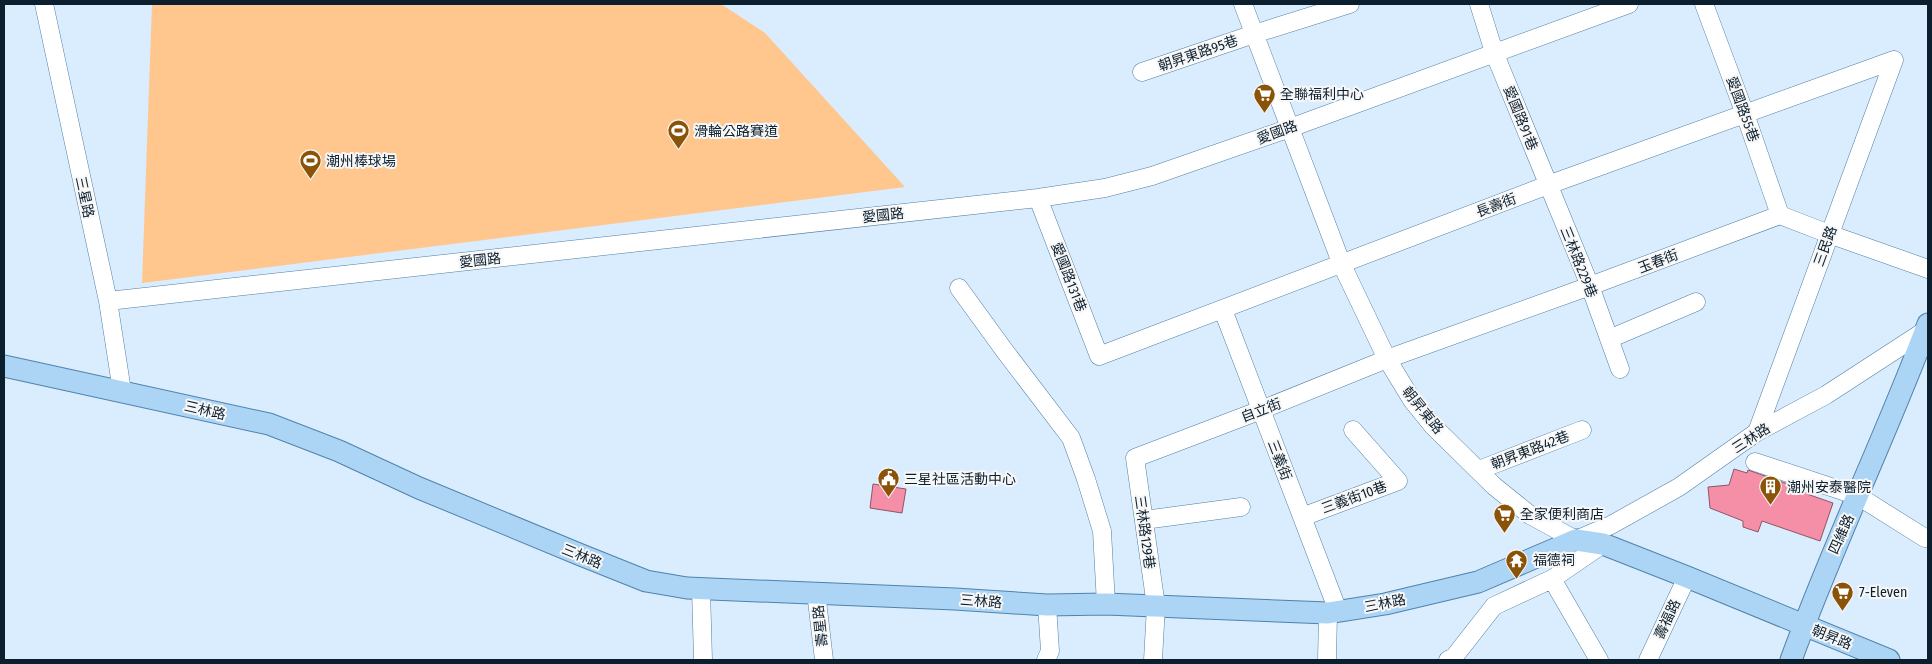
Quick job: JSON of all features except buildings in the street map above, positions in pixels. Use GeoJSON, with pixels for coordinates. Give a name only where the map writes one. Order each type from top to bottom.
{"type":"FeatureCollection","features":[{"type":"Feature","properties":{"kind":"main road","name":"四維路"},"geometry":{"type":"LineString","coordinates":[[1790,660],[1833,551],[1858,496],[1927,327]]}},
{"type":"Feature","properties":{"kind":"main road","name":"三林路"},"geometry":{"type":"LineString","coordinates":[[4,366],[269,424],[339,451],[419,488],[646,581],[701,589],[816,592],[1047,605],[1106,604],[1333,612],[1385,604],[1478,582],[1576,540]]}},
{"type":"Feature","properties":{"kind":"main road","name":"朝昇東路"},"geometry":{"type":"LineString","coordinates":[[1576,540],[1603,544],[1803,626]]}},
{"type":"Feature","properties":{"kind":"main road","name":"朝昇路"},"geometry":{"type":"LineString","coordinates":[[1803,626],[1889,660]]}},
{"type":"Feature","properties":{"kind":"street","name":"三星路"},"geometry":{"type":"LineString","coordinates":[[44,4],[108,301],[122,391]]}},
{"type":"Feature","properties":{"kind":"street","name":"朝昇東路"},"geometry":{"type":"LineString","coordinates":[[1243,4],[1342,265],[1387,359],[1417,407],[1433,426],[1494,486],[1530,515],[1576,540]]}},
{"type":"Feature","properties":{"kind":"street","name":"朝昇東路95巷"},"geometry":{"type":"LineString","coordinates":[[1142,72],[1350,4]]}},
{"type":"Feature","properties":{"kind":"street","name":"愛國路91巷"},"geometry":{"type":"LineString","coordinates":[[1479,4],[1494,52],[1548,185]]}},
{"type":"Feature","properties":{"kind":"street","name":"愛國路"},"geometry":{"type":"LineString","coordinates":[[108,301],[1038,198],[1105,188],[1152,176],[1290,128],[1629,4]]}},
{"type":"Feature","properties":{"kind":"street","name":"愛國路55巷"},"geometry":{"type":"LineString","coordinates":[[1704,4],[1780,215]]}},
{"type":"Feature","properties":{"kind":"street","name":"長壽街"},"geometry":{"type":"LineString","coordinates":[[1099,356],[1548,185],[1894,60]]}},
{"type":"Feature","properties":{"kind":"street","name":"三民路"},"geometry":{"type":"LineString","coordinates":[[1757,432],[1894,60]]}},
{"type":"Feature","properties":{"kind":"street","name":"三林路229巷"},"geometry":{"type":"LineString","coordinates":[[1548,185],[1590,286],[1620,369]]}},
{"type":"Feature","properties":{"kind":"street","name":"愛國路131巷"},"geometry":{"type":"LineString","coordinates":[[1038,198],[1099,356]]}},
{"type":"Feature","properties":{"kind":"street"},"geometry":{"type":"LineString","coordinates":[[1780,215],[1928,269]]}},
{"type":"Feature","properties":{"kind":"street","name":"玉春街"},"geometry":{"type":"LineString","coordinates":[[1387,359],[1780,215]]}},
{"type":"Feature","properties":{"kind":"street"},"geometry":{"type":"LineString","coordinates":[[959,288],[1071,438],[1102,531],[1106,604]]}},
{"type":"Feature","properties":{"kind":"street"},"geometry":{"type":"LineString","coordinates":[[1609,339],[1696,302]]}},
{"type":"Feature","properties":{"kind":"street","name":"三義街"},"geometry":{"type":"LineString","coordinates":[[1223,310],[1302,517],[1333,612]]}},
{"type":"Feature","properties":{"kind":"street","name":"三林路"},"geometry":{"type":"LineString","coordinates":[[1576,540],[1611,525],[1679,487],[1757,432],[1826,394],[1927,327]]}},
{"type":"Feature","properties":{"kind":"street","name":"自立街"},"geometry":{"type":"LineString","coordinates":[[1135,458],[1387,359]]}},
{"type":"Feature","properties":{"kind":"street","name":"三義街10巷"},"geometry":{"type":"LineString","coordinates":[[1302,517],[1398,481],[1353,430]]}},
{"type":"Feature","properties":{"kind":"street","name":"朝昇東路42巷"},"geometry":{"type":"LineString","coordinates":[[1478,470],[1582,430]]}},
{"type":"Feature","properties":{"kind":"street","name":"三林路129巷"},"geometry":{"type":"LineString","coordinates":[[1135,458],[1156,606],[1153,660]]}},
{"type":"Feature","properties":{"kind":"street"},"geometry":{"type":"LineString","coordinates":[[1755,462],[1858,496],[1925,538]]}},
{"type":"Feature","properties":{"kind":"street"},"geometry":{"type":"LineString","coordinates":[[1144,520],[1241,507]]}},
{"type":"Feature","properties":{"kind":"street"},"geometry":{"type":"LineString","coordinates":[[1448,660],[1454,657],[1494,606],[1552,579],[1603,544]]}},
{"type":"Feature","properties":{"kind":"street","name":"壽福路"},"geometry":{"type":"LineString","coordinates":[[1648,660],[1687,577]]}},
{"type":"Feature","properties":{"kind":"street"},"geometry":{"type":"LineString","coordinates":[[1552,579],[1599,660]]}},
{"type":"Feature","properties":{"kind":"street"},"geometry":{"type":"LineString","coordinates":[[1478,582],[1494,606]]}},
{"type":"Feature","properties":{"kind":"street"},"geometry":{"type":"LineString","coordinates":[[701,589],[703,660]]}},
{"type":"Feature","properties":{"kind":"street","name":"壽星路"},"geometry":{"type":"LineString","coordinates":[[816,592],[824,660]]}},
{"type":"Feature","properties":{"kind":"street"},"geometry":{"type":"LineString","coordinates":[[1046,660],[1050,651],[1047,605]]}},
{"type":"Feature","properties":{"kind":"street"},"geometry":{"type":"LineString","coordinates":[[1327,660],[1333,612]]}},
{"type":"Feature","properties":{"kind":"shaded area"},"geometry":{"type":"Polygon","coordinates":[[[152,4],[721,4],[765,33],[905,187],[142,283],[152,4]]]}},
{"type":"Feature","properties":{"kind":"place","name":"全聯福利中心"},"geometry":{"type":"Point","coordinates":[1264,113]}},
{"type":"Feature","properties":{"kind":"place","name":"滑輪公路賽道"},"geometry":{"type":"Point","coordinates":[678,150]}},
{"type":"Feature","properties":{"kind":"place","name":"潮州棒球場"},"geometry":{"type":"Point","coordinates":[310,180]}},
{"type":"Feature","properties":{"kind":"place","name":"三星社區活動中心"},"geometry":{"type":"Point","coordinates":[888,498]}},
{"type":"Feature","properties":{"kind":"place","name":"潮州安泰醫院"},"geometry":{"type":"Point","coordinates":[1771,506]}},
{"type":"Feature","properties":{"kind":"place","name":"全家便利商店"},"geometry":{"type":"Point","coordinates":[1504,533]}},
{"type":"Feature","properties":{"kind":"place","name":"福德祠"},"geometry":{"type":"Point","coordinates":[1517,579]}},
{"type":"Feature","properties":{"kind":"place","name":"7-Eleven"},"geometry":{"type":"Point","coordinates":[1843,611]}}]}
